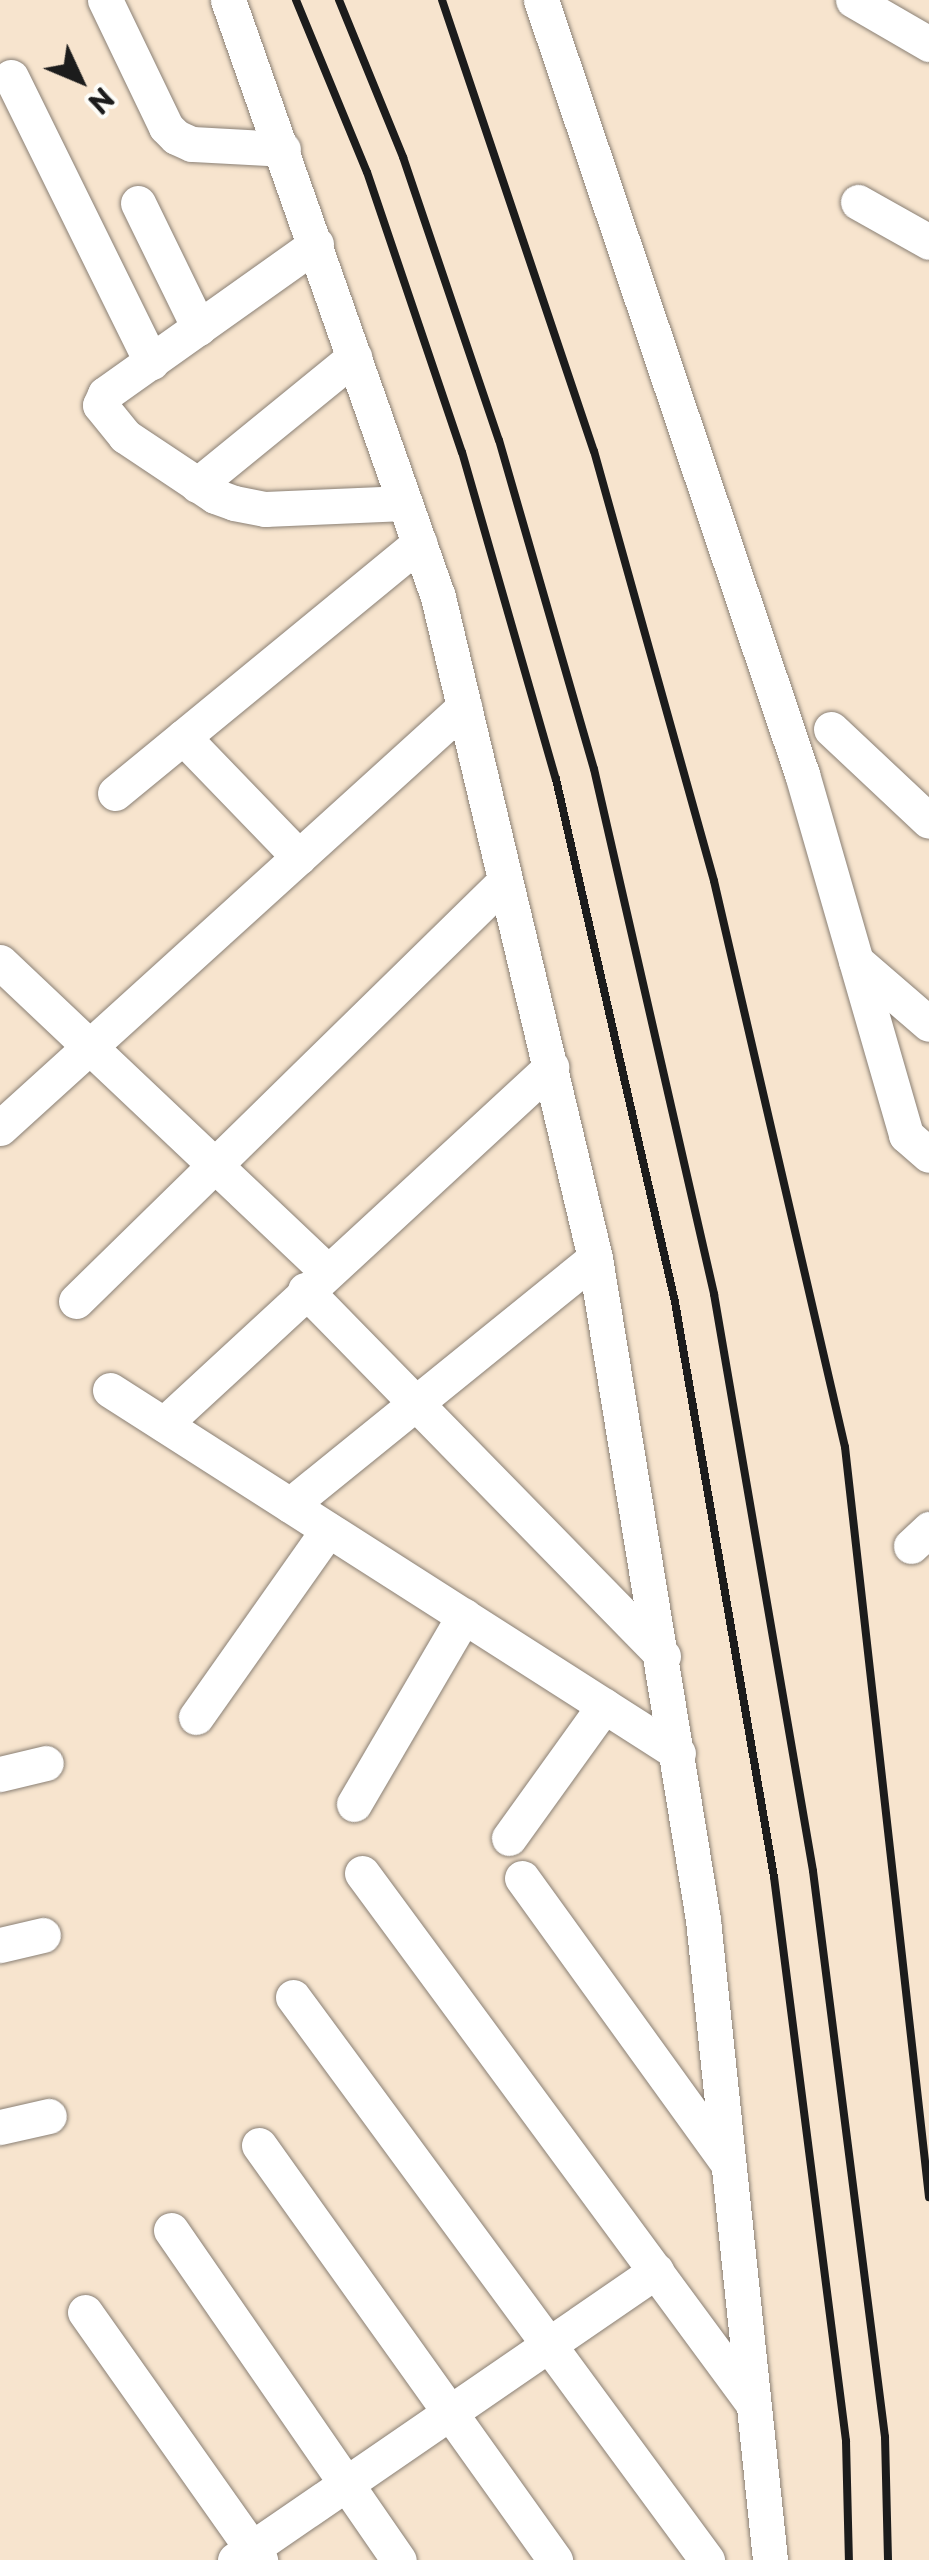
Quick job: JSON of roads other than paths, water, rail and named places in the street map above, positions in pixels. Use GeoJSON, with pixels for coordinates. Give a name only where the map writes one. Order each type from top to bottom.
{"type":"FeatureCollection","features":[{"type":"Feature","properties":{"kind":"street"},"geometry":{"type":"LineString","coordinates":[[105,0],[166,127],[176,137],[192,144],[282,149]]}},
{"type":"Feature","properties":{"kind":"street"},"geometry":{"type":"LineString","coordinates":[[228,0],[438,597],[595,1258],[663,1656],[703,1920],[770,2560]]}},
{"type":"Feature","properties":{"kind":"street"},"geometry":{"type":"LineString","coordinates":[[541,0],[802,774],[906,1135],[929,1155]]}},
{"type":"Feature","properties":{"kind":"street"},"geometry":{"type":"LineString","coordinates":[[853,0],[929,44]]}},
{"type":"Feature","properties":{"kind":"street"},"geometry":{"type":"LineString","coordinates":[[11,77],[151,362]]}},
{"type":"Feature","properties":{"kind":"street"},"geometry":{"type":"LineString","coordinates":[[858,202],[929,242]]}},
{"type":"Feature","properties":{"kind":"street"},"geometry":{"type":"LineString","coordinates":[[138,203],[199,328]]}},
{"type":"Feature","properties":{"kind":"street"},"geometry":{"type":"LineString","coordinates":[[316,244],[105,394],[100,405],[113,426],[215,496],[265,509],[405,503]]}},
{"type":"Feature","properties":{"kind":"street"},"geometry":{"type":"LineString","coordinates":[[197,484],[354,356]]}},
{"type":"Feature","properties":{"kind":"street"},"geometry":{"type":"LineString","coordinates":[[115,793],[419,543]]}},
{"type":"Feature","properties":{"kind":"street"},"geometry":{"type":"LineString","coordinates":[[0,1128],[88,1044],[464,707]]}},
{"type":"Feature","properties":{"kind":"street"},"geometry":{"type":"LineString","coordinates":[[832,729],[929,821]]}},
{"type":"Feature","properties":{"kind":"street"},"geometry":{"type":"LineString","coordinates":[[184,737],[299,857]]}},
{"type":"Feature","properties":{"kind":"street"},"geometry":{"type":"LineString","coordinates":[[76,1300],[504,882]]}},
{"type":"Feature","properties":{"kind":"street"},"geometry":{"type":"LineString","coordinates":[[856,961],[929,1024]]}},
{"type":"Feature","properties":{"kind":"street"},"geometry":{"type":"LineString","coordinates":[[0,962],[215,1166],[316,1280],[416,1403],[663,1656]]}},
{"type":"Feature","properties":{"kind":"street"},"geometry":{"type":"LineString","coordinates":[[164,1424],[316,1280],[551,1068]]}},
{"type":"Feature","properties":{"kind":"street"},"geometry":{"type":"LineString","coordinates":[[290,1506],[595,1258]]}},
{"type":"Feature","properties":{"kind":"street"},"geometry":{"type":"LineString","coordinates":[[110,1390],[678,1754]]}},
{"type":"Feature","properties":{"kind":"street"},"geometry":{"type":"LineString","coordinates":[[196,1718],[328,1530]]}},
{"type":"Feature","properties":{"kind":"street"},"geometry":{"type":"LineString","coordinates":[[354,1804],[464,1616]]}},
{"type":"Feature","properties":{"kind":"street"},"geometry":{"type":"LineString","coordinates":[[510,1838],[604,1706]]}},
{"type":"Feature","properties":{"kind":"street"},"geometry":{"type":"LineString","coordinates":[[0,1774],[46,1763]]}},
{"type":"Feature","properties":{"kind":"street"},"geometry":{"type":"LineString","coordinates":[[362,1873],[752,2402]]}},
{"type":"Feature","properties":{"kind":"street"},"geometry":{"type":"LineString","coordinates":[[522,1878],[728,2162]]}},
{"type":"Feature","properties":{"kind":"street"},"geometry":{"type":"LineString","coordinates":[[0,1945],[43,1935]]}},
{"type":"Feature","properties":{"kind":"street"},"geometry":{"type":"LineString","coordinates":[[293,1996],[707,2560]]}},
{"type":"Feature","properties":{"kind":"street"},"geometry":{"type":"LineString","coordinates":[[0,2127],[49,2116]]}},
{"type":"Feature","properties":{"kind":"street"},"geometry":{"type":"LineString","coordinates":[[258,2145],[555,2560]]}},
{"type":"Feature","properties":{"kind":"street"},"geometry":{"type":"LineString","coordinates":[[172,2230],[400,2560]]}},
{"type":"Feature","properties":{"kind":"street"},"geometry":{"type":"LineString","coordinates":[[85,2312],[249,2556],[347,2482],[656,2271]]}},
{"type":"Feature","properties":{"kind":"railway"},"geometry":{"type":"LineString","coordinates":[[296,0],[367,172],[462,452],[556,779],[675,1302],[774,1877],[846,2441],[849,2560]]}},
{"type":"Feature","properties":{"kind":"railway"},"geometry":{"type":"LineString","coordinates":[[339,0],[403,157],[499,440],[594,769],[714,1294],[813,1871],[885,2437],[888,2560]]}},
{"type":"Feature","properties":{"kind":"railway"},"geometry":{"type":"LineString","coordinates":[[442,0],[594,451],[714,881],[845,1447],[929,2197]]}}]}
